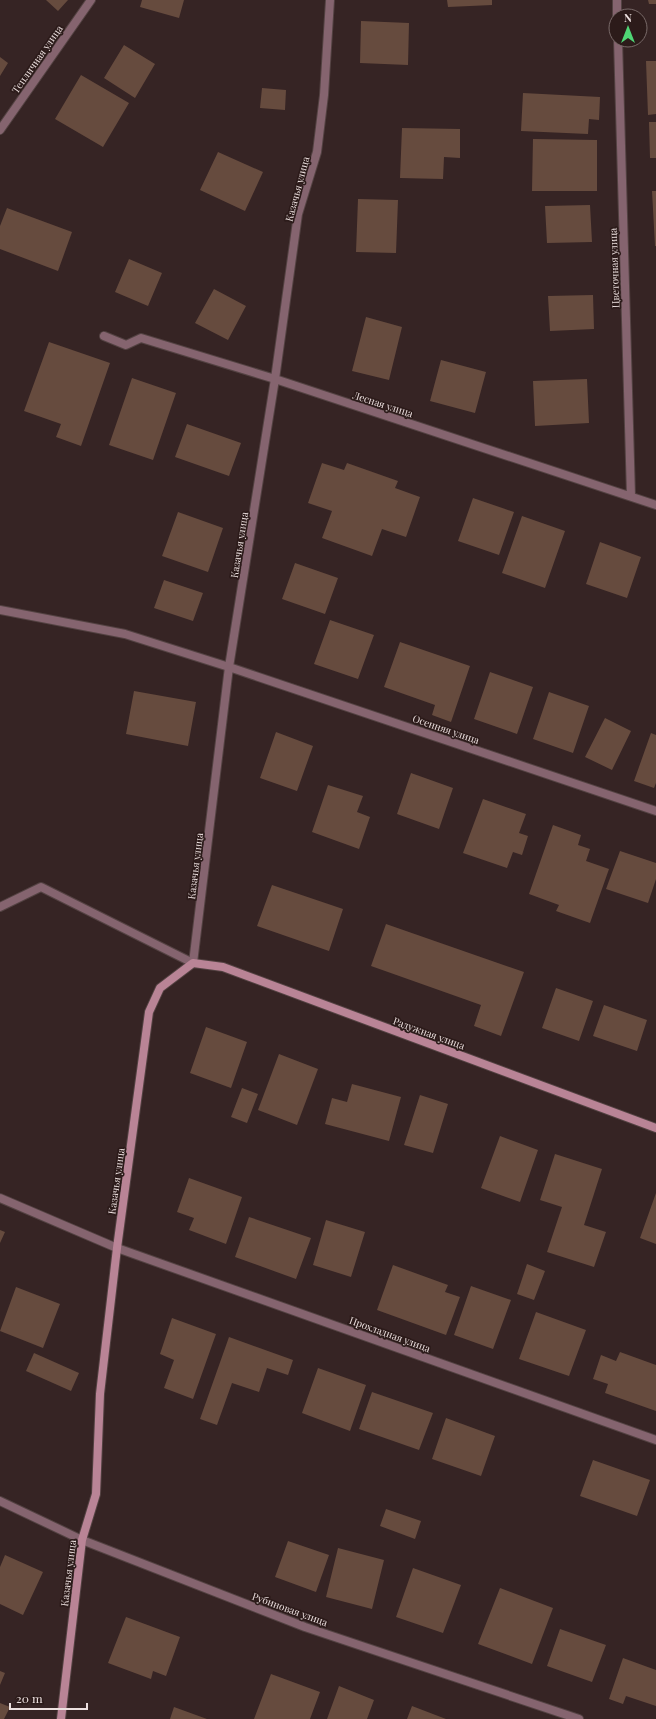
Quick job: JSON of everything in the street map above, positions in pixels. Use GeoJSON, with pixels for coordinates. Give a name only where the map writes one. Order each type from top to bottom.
{"type":"FeatureCollection","features":[{"type":"Feature","properties":{"kind":"main road","name":"Радужная улица"},"geometry":{"type":"LineString","coordinates":[[193,963],[223,968],[656,1128]]}},
{"type":"Feature","properties":{"kind":"main road","name":"Казачья улица"},"geometry":{"type":"LineString","coordinates":[[61,1719],[82,1540],[96,1494],[100,1394],[116,1248],[149,1012],[160,988],[193,963]]}},
{"type":"Feature","properties":{"kind":"street","name":"Тепличная улица"},"geometry":{"type":"LineString","coordinates":[[0,130],[91,0]]}},
{"type":"Feature","properties":{"kind":"street","name":"Казачья улица"},"geometry":{"type":"LineString","coordinates":[[193,963],[229,667],[275,379],[298,214],[317,152],[324,95],[330,0]]}},
{"type":"Feature","properties":{"kind":"street","name":"Цветочная улица"},"geometry":{"type":"LineString","coordinates":[[618,48],[631,496]]}},
{"type":"Feature","properties":{"kind":"street","name":"Лесная улица"},"geometry":{"type":"LineString","coordinates":[[104,336],[126,345],[141,338],[275,379],[656,505]]}},
{"type":"Feature","properties":{"kind":"street","name":"Осенняя улица"},"geometry":{"type":"LineString","coordinates":[[0,610],[125,634],[229,667],[656,811]]}},
{"type":"Feature","properties":{"kind":"street"},"geometry":{"type":"LineString","coordinates":[[0,907],[41,887],[193,963]]}},
{"type":"Feature","properties":{"kind":"street","name":"Прохладная улица"},"geometry":{"type":"LineString","coordinates":[[0,1198],[116,1248],[656,1440]]}},
{"type":"Feature","properties":{"kind":"street","name":"Рубиновая улица"},"geometry":{"type":"LineString","coordinates":[[0,1501],[82,1540],[305,1626],[579,1719]]}},
{"type":"Feature","properties":{"kind":"building"},"geometry":{"type":"Polygon","coordinates":[[[46,0],[68,0],[58,11],[46,0]]]}},
{"type":"Feature","properties":{"kind":"building"},"geometry":{"type":"Polygon","coordinates":[[[142,0],[184,0],[179,18],[140,7],[142,0]]]}},
{"type":"Feature","properties":{"kind":"building"},"geometry":{"type":"Polygon","coordinates":[[[447,0],[492,0],[492,5],[448,7],[447,0]]]}},
{"type":"Feature","properties":{"kind":"building"},"geometry":{"type":"Polygon","coordinates":[[[648,0],[656,0],[656,4],[649,4],[648,0]]]}},
{"type":"Feature","properties":{"kind":"building"},"geometry":{"type":"Polygon","coordinates":[[[361,21],[409,23],[408,65],[360,63],[361,21]]]}},
{"type":"Feature","properties":{"kind":"building"},"geometry":{"type":"Polygon","coordinates":[[[124,45],[155,64],[135,98],[104,78],[124,45]]]}},
{"type":"Feature","properties":{"kind":"building"},"geometry":{"type":"Polygon","coordinates":[[[0,57],[8,63],[0,76],[0,57]]]}},
{"type":"Feature","properties":{"kind":"building"},"geometry":{"type":"Polygon","coordinates":[[[646,61],[656,61],[656,114],[648,115],[646,61]]]}},
{"type":"Feature","properties":{"kind":"building"},"geometry":{"type":"Polygon","coordinates":[[[81,75],[129,103],[103,147],[55,119],[81,75]]]}},
{"type":"Feature","properties":{"kind":"building"},"geometry":{"type":"Polygon","coordinates":[[[262,88],[286,90],[285,110],[260,108],[262,88]]]}},
{"type":"Feature","properties":{"kind":"building"},"geometry":{"type":"Polygon","coordinates":[[[523,93],[600,97],[599,120],[589,119],[588,134],[521,131],[523,93]]]}},
{"type":"Feature","properties":{"kind":"building"},"geometry":{"type":"Polygon","coordinates":[[[649,122],[656,122],[656,158],[650,158],[649,122]]]}},
{"type":"Feature","properties":{"kind":"building"},"geometry":{"type":"Polygon","coordinates":[[[402,128],[460,129],[460,158],[444,157],[443,179],[400,178],[402,128]]]}},
{"type":"Feature","properties":{"kind":"building"},"geometry":{"type":"Polygon","coordinates":[[[533,139],[597,140],[597,191],[532,191],[533,139]]]}},
{"type":"Feature","properties":{"kind":"building"},"geometry":{"type":"Polygon","coordinates":[[[218,152],[263,172],[245,211],[200,190],[218,152]]]}},
{"type":"Feature","properties":{"kind":"building"},"geometry":{"type":"Polygon","coordinates":[[[652,191],[656,191],[656,246],[655,246],[652,191]]]}},
{"type":"Feature","properties":{"kind":"building"},"geometry":{"type":"Polygon","coordinates":[[[358,199],[398,200],[396,253],[356,252],[358,199]]]}},
{"type":"Feature","properties":{"kind":"building"},"geometry":{"type":"Polygon","coordinates":[[[590,205],[592,242],[547,243],[545,206],[590,205]]]}},
{"type":"Feature","properties":{"kind":"building"},"geometry":{"type":"Polygon","coordinates":[[[7,208],[72,232],[58,271],[0,249],[0,226],[7,208]]]}},
{"type":"Feature","properties":{"kind":"building"},"geometry":{"type":"Polygon","coordinates":[[[129,259],[162,273],[148,306],[115,292],[129,259]]]}},
{"type":"Feature","properties":{"kind":"building"},"geometry":{"type":"Polygon","coordinates":[[[214,289],[246,306],[228,340],[195,323],[214,289]]]}},
{"type":"Feature","properties":{"kind":"building"},"geometry":{"type":"Polygon","coordinates":[[[593,295],[594,329],[550,331],[548,296],[593,295]]]}},
{"type":"Feature","properties":{"kind":"building"},"geometry":{"type":"Polygon","coordinates":[[[366,317],[402,327],[389,380],[352,371],[366,317]]]}},
{"type":"Feature","properties":{"kind":"building"},"geometry":{"type":"Polygon","coordinates":[[[49,342],[110,363],[81,446],[56,437],[61,424],[24,411],[49,342]]]}},
{"type":"Feature","properties":{"kind":"building"},"geometry":{"type":"Polygon","coordinates":[[[441,360],[486,372],[475,413],[430,401],[441,360]]]}},
{"type":"Feature","properties":{"kind":"building"},"geometry":{"type":"Polygon","coordinates":[[[132,378],[176,393],[153,460],[109,445],[132,378]]]}},
{"type":"Feature","properties":{"kind":"building"},"geometry":{"type":"Polygon","coordinates":[[[587,379],[589,423],[535,426],[533,381],[587,379]]]}},
{"type":"Feature","properties":{"kind":"building"},"geometry":{"type":"Polygon","coordinates":[[[187,424],[241,443],[229,476],[175,457],[187,424]]]}},
{"type":"Feature","properties":{"kind":"building"},"geometry":{"type":"Polygon","coordinates":[[[322,463],[344,470],[347,463],[398,481],[395,488],[420,497],[406,537],[382,529],[372,556],[322,538],[332,511],[308,503],[322,463]]]}},
{"type":"Feature","properties":{"kind":"building"},"geometry":{"type":"Polygon","coordinates":[[[473,498],[514,512],[499,555],[458,541],[473,498]]]}},
{"type":"Feature","properties":{"kind":"building"},"geometry":{"type":"Polygon","coordinates":[[[178,512],[223,528],[208,572],[162,556],[178,512]]]}},
{"type":"Feature","properties":{"kind":"building"},"geometry":{"type":"Polygon","coordinates":[[[522,516],[565,531],[545,588],[502,573],[522,516]]]}},
{"type":"Feature","properties":{"kind":"building"},"geometry":{"type":"Polygon","coordinates":[[[600,542],[641,557],[627,598],[586,584],[600,542]]]}},
{"type":"Feature","properties":{"kind":"building"},"geometry":{"type":"Polygon","coordinates":[[[295,563],[338,578],[325,614],[282,599],[295,563]]]}},
{"type":"Feature","properties":{"kind":"building"},"geometry":{"type":"Polygon","coordinates":[[[164,580],[203,593],[193,621],[154,608],[164,580]]]}},
{"type":"Feature","properties":{"kind":"building"},"geometry":{"type":"Polygon","coordinates":[[[330,620],[374,635],[358,679],[314,664],[330,620]]]}},
{"type":"Feature","properties":{"kind":"building"},"geometry":{"type":"Polygon","coordinates":[[[400,642],[470,666],[451,722],[432,715],[435,705],[384,687],[400,642]]]}},
{"type":"Feature","properties":{"kind":"building"},"geometry":{"type":"Polygon","coordinates":[[[490,672],[533,687],[517,734],[474,719],[490,672]]]}},
{"type":"Feature","properties":{"kind":"building"},"geometry":{"type":"Polygon","coordinates":[[[134,691],[196,702],[188,746],[126,734],[134,691]]]}},
{"type":"Feature","properties":{"kind":"building"},"geometry":{"type":"Polygon","coordinates":[[[549,692],[589,706],[573,753],[533,739],[549,692]]]}},
{"type":"Feature","properties":{"kind":"building"},"geometry":{"type":"Polygon","coordinates":[[[605,718],[631,731],[612,770],[585,757],[605,718]]]}},
{"type":"Feature","properties":{"kind":"building"},"geometry":{"type":"Polygon","coordinates":[[[276,732],[313,746],[297,791],[260,778],[276,732]]]}},
{"type":"Feature","properties":{"kind":"building"},"geometry":{"type":"Polygon","coordinates":[[[651,733],[656,735],[656,783],[654,788],[634,781],[651,733]]]}},
{"type":"Feature","properties":{"kind":"building"},"geometry":{"type":"Polygon","coordinates":[[[411,773],[453,788],[439,829],[397,814],[411,773]]]}},
{"type":"Feature","properties":{"kind":"building"},"geometry":{"type":"Polygon","coordinates":[[[328,785],[363,796],[357,812],[370,817],[359,849],[312,832],[328,785]]]}},
{"type":"Feature","properties":{"kind":"building"},"geometry":{"type":"Polygon","coordinates":[[[483,799],[526,814],[519,833],[528,836],[522,855],[513,852],[507,868],[463,853],[483,799]]]}},
{"type":"Feature","properties":{"kind":"building"},"geometry":{"type":"Polygon","coordinates":[[[553,825],[581,835],[578,845],[590,849],[586,861],[609,869],[590,923],[556,911],[559,905],[529,894],[553,825]]]}},
{"type":"Feature","properties":{"kind":"building"},"geometry":{"type":"Polygon","coordinates":[[[620,851],[656,863],[656,879],[648,903],[606,889],[620,851]]]}},
{"type":"Feature","properties":{"kind":"building"},"geometry":{"type":"Polygon","coordinates":[[[272,885],[343,909],[329,951],[257,926],[272,885]]]}},
{"type":"Feature","properties":{"kind":"building"},"geometry":{"type":"Polygon","coordinates":[[[386,924],[524,972],[501,1036],[474,1026],[481,1005],[371,966],[386,924]]]}},
{"type":"Feature","properties":{"kind":"building"},"geometry":{"type":"Polygon","coordinates":[[[556,988],[593,1001],[579,1041],[542,1028],[556,988]]]}},
{"type":"Feature","properties":{"kind":"building"},"geometry":{"type":"Polygon","coordinates":[[[604,1005],[647,1020],[637,1051],[593,1036],[604,1005]]]}},
{"type":"Feature","properties":{"kind":"building"},"geometry":{"type":"Polygon","coordinates":[[[206,1027],[247,1042],[231,1088],[190,1073],[206,1027]]]}},
{"type":"Feature","properties":{"kind":"building"},"geometry":{"type":"Polygon","coordinates":[[[279,1054],[318,1069],[297,1125],[258,1110],[279,1054]]]}},
{"type":"Feature","properties":{"kind":"building"},"geometry":{"type":"Polygon","coordinates":[[[352,1084],[401,1097],[389,1141],[325,1124],[332,1098],[347,1102],[352,1084]]]}},
{"type":"Feature","properties":{"kind":"building"},"geometry":{"type":"Polygon","coordinates":[[[242,1088],[258,1094],[247,1123],[231,1117],[242,1088]]]}},
{"type":"Feature","properties":{"kind":"building"},"geometry":{"type":"Polygon","coordinates":[[[420,1095],[448,1104],[433,1153],[404,1145],[420,1095]]]}},
{"type":"Feature","properties":{"kind":"building"},"geometry":{"type":"Polygon","coordinates":[[[500,1136],[538,1150],[520,1202],[481,1188],[500,1136]]]}},
{"type":"Feature","properties":{"kind":"building"},"geometry":{"type":"Polygon","coordinates":[[[555,1154],[602,1169],[584,1225],[606,1232],[594,1267],[547,1252],[562,1207],[540,1200],[555,1154]]]}},
{"type":"Feature","properties":{"kind":"building"},"geometry":{"type":"Polygon","coordinates":[[[189,1178],[242,1197],[226,1244],[189,1230],[194,1218],[177,1212],[189,1178]]]}},
{"type":"Feature","properties":{"kind":"building"},"geometry":{"type":"Polygon","coordinates":[[[656,1193],[656,1244],[640,1238],[656,1193]]]}},
{"type":"Feature","properties":{"kind":"building"},"geometry":{"type":"Polygon","coordinates":[[[249,1217],[311,1238],[296,1279],[235,1257],[249,1217]]]}},
{"type":"Feature","properties":{"kind":"building"},"geometry":{"type":"Polygon","coordinates":[[[326,1220],[365,1232],[351,1277],[313,1265],[326,1220]]]}},
{"type":"Feature","properties":{"kind":"building"},"geometry":{"type":"Polygon","coordinates":[[[0,1230],[5,1232],[0,1243],[0,1230]]]}},
{"type":"Feature","properties":{"kind":"building"},"geometry":{"type":"Polygon","coordinates":[[[527,1264],[545,1271],[534,1300],[517,1294],[527,1264]]]}},
{"type":"Feature","properties":{"kind":"building"},"geometry":{"type":"Polygon","coordinates":[[[393,1265],[448,1285],[445,1292],[460,1297],[446,1335],[377,1310],[393,1265]]]}},
{"type":"Feature","properties":{"kind":"building"},"geometry":{"type":"Polygon","coordinates":[[[471,1286],[511,1300],[493,1349],[454,1335],[471,1286]]]}},
{"type":"Feature","properties":{"kind":"building"},"geometry":{"type":"Polygon","coordinates":[[[16,1287],[60,1304],[43,1348],[0,1331],[16,1287]]]}},
{"type":"Feature","properties":{"kind":"building"},"geometry":{"type":"Polygon","coordinates":[[[536,1312],[586,1330],[569,1376],[519,1359],[536,1312]]]}},
{"type":"Feature","properties":{"kind":"building"},"geometry":{"type":"Polygon","coordinates":[[[172,1318],[216,1334],[193,1399],[164,1388],[174,1360],[160,1354],[172,1318]]]}},
{"type":"Feature","properties":{"kind":"building"},"geometry":{"type":"Polygon","coordinates":[[[229,1337],[293,1360],[288,1375],[267,1368],[259,1392],[232,1383],[217,1425],[200,1419],[229,1337]]]}},
{"type":"Feature","properties":{"kind":"building"},"geometry":{"type":"Polygon","coordinates":[[[620,1352],[656,1365],[656,1411],[605,1393],[608,1384],[593,1379],[601,1355],[616,1361],[620,1352]]]}},
{"type":"Feature","properties":{"kind":"building"},"geometry":{"type":"Polygon","coordinates":[[[34,1353],[79,1373],[71,1391],[26,1371],[34,1353]]]}},
{"type":"Feature","properties":{"kind":"building"},"geometry":{"type":"Polygon","coordinates":[[[318,1368],[366,1385],[350,1431],[302,1413],[318,1368]]]}},
{"type":"Feature","properties":{"kind":"building"},"geometry":{"type":"Polygon","coordinates":[[[372,1392],[433,1413],[419,1450],[359,1429],[372,1392]]]}},
{"type":"Feature","properties":{"kind":"building"},"geometry":{"type":"Polygon","coordinates":[[[446,1418],[495,1436],[481,1476],[432,1459],[446,1418]]]}},
{"type":"Feature","properties":{"kind":"building"},"geometry":{"type":"Polygon","coordinates":[[[593,1460],[650,1480],[637,1516],[580,1496],[593,1460]]]}},
{"type":"Feature","properties":{"kind":"building"},"geometry":{"type":"Polygon","coordinates":[[[386,1509],[421,1521],[415,1539],[380,1526],[386,1509]]]}},
{"type":"Feature","properties":{"kind":"building"},"geometry":{"type":"Polygon","coordinates":[[[288,1541],[329,1555],[316,1592],[275,1577],[288,1541]]]}},
{"type":"Feature","properties":{"kind":"building"},"geometry":{"type":"Polygon","coordinates":[[[338,1548],[384,1560],[372,1609],[326,1597],[338,1548]]]}},
{"type":"Feature","properties":{"kind":"building"},"geometry":{"type":"Polygon","coordinates":[[[5,1555],[43,1572],[23,1615],[0,1604],[0,1567],[5,1555]]]}},
{"type":"Feature","properties":{"kind":"building"},"geometry":{"type":"Polygon","coordinates":[[[413,1568],[461,1585],[443,1633],[396,1617],[413,1568]]]}},
{"type":"Feature","properties":{"kind":"building"},"geometry":{"type":"Polygon","coordinates":[[[500,1588],[553,1608],[532,1664],[478,1644],[500,1588]]]}},
{"type":"Feature","properties":{"kind":"building"},"geometry":{"type":"Polygon","coordinates":[[[126,1617],[180,1637],[166,1676],[153,1671],[151,1679],[108,1663],[126,1617]]]}},
{"type":"Feature","properties":{"kind":"building"},"geometry":{"type":"Polygon","coordinates":[[[560,1629],[606,1645],[592,1682],[547,1666],[560,1629]]]}},
{"type":"Feature","properties":{"kind":"building"},"geometry":{"type":"Polygon","coordinates":[[[623,1658],[656,1670],[656,1706],[626,1696],[623,1704],[609,1699],[623,1658]]]}},
{"type":"Feature","properties":{"kind":"building"},"geometry":{"type":"Polygon","coordinates":[[[0,1671],[5,1673],[0,1685],[0,1671]]]}},
{"type":"Feature","properties":{"kind":"building"},"geometry":{"type":"Polygon","coordinates":[[[271,1674],[320,1692],[310,1719],[254,1719],[271,1674]]]}},
{"type":"Feature","properties":{"kind":"building"},"geometry":{"type":"Polygon","coordinates":[[[339,1686],[374,1700],[367,1719],[327,1719],[339,1686]]]}},
{"type":"Feature","properties":{"kind":"building"},"geometry":{"type":"Polygon","coordinates":[[[0,1703],[10,1707],[4,1719],[0,1719],[0,1703]]]}},
{"type":"Feature","properties":{"kind":"building"},"geometry":{"type":"Polygon","coordinates":[[[412,1706],[446,1719],[407,1719],[412,1706]]]}},
{"type":"Feature","properties":{"kind":"building"},"geometry":{"type":"Polygon","coordinates":[[[174,1707],[207,1719],[170,1719],[174,1707]]]}}]}
